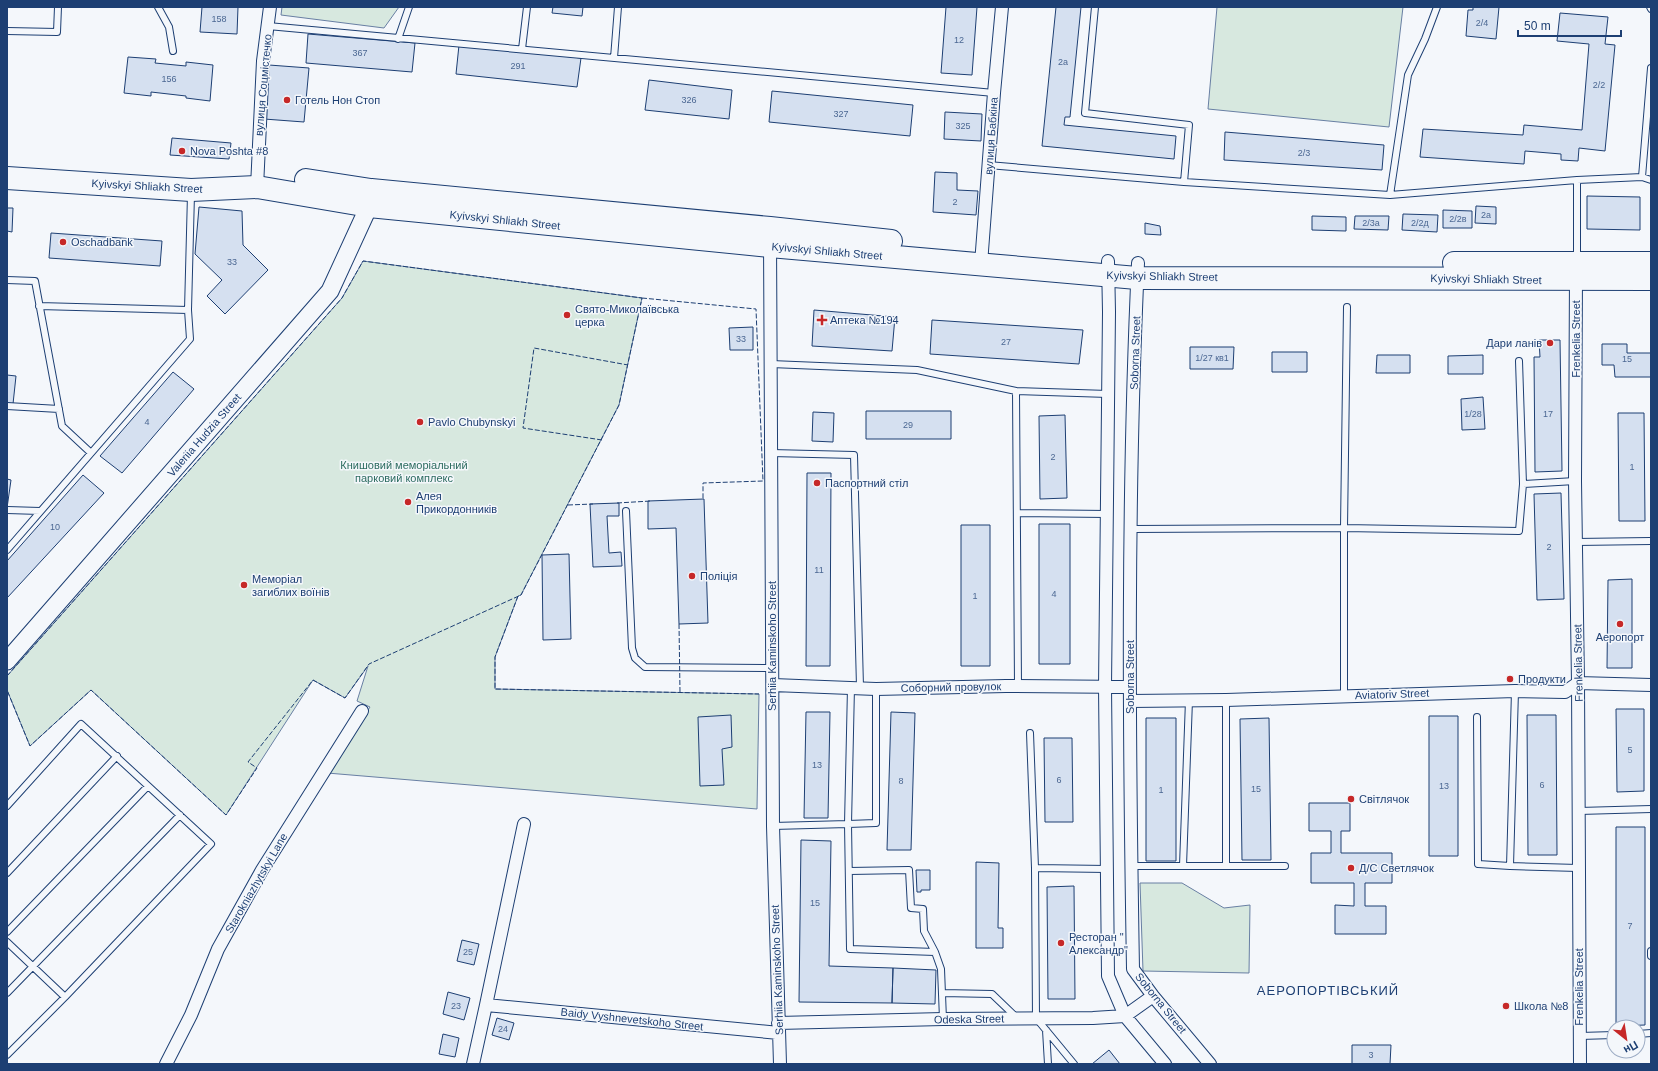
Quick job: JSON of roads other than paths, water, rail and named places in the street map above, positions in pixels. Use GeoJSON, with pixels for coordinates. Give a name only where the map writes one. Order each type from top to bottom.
{"type":"FeatureCollection","features":[{"type":"Feature","properties":{"kind":"highway","name":"Kyivskyi Shliakh Street"},"geometry":{"type":"LineString","coordinates":[[7,167],[257,180],[370,198],[982,258],[1138,270],[1339,277],[1576,271],[1651,263]]}},
{"type":"Feature","properties":{"kind":"highway","name":"Kyivskyi Shliakh Street"},"geometry":{"type":"LineString","coordinates":[[7,178],[191,190],[257,180]]}},
{"type":"Feature","properties":{"kind":"highway","name":"Kyivskyi Shliakh Street"},"geometry":{"type":"LineString","coordinates":[[1576,271],[1651,279]]}},
{"type":"Feature","properties":{"kind":"street","name":"вулиця Соцмістечко"},"geometry":{"type":"LineString","coordinates":[[257,180],[263,61],[270,7]]}},
{"type":"Feature","properties":{"kind":"street","name":"вулиця Бабкіна"},"geometry":{"type":"LineString","coordinates":[[982,258],[988,165],[1002,7]]}},
{"type":"Feature","properties":{"kind":"street","name":"Valeriia Hudzia Street"},"geometry":{"type":"LineString","coordinates":[[7,661],[330,291],[370,198]]}},
{"type":"Feature","properties":{"kind":"street","name":"Serhiia Kaminskoho Street"},"geometry":{"type":"LineString","coordinates":[[770,237],[773,826],[780,1064]]}},
{"type":"Feature","properties":{"kind":"street"},"geometry":{"type":"LineString","coordinates":[[1108,268],[1105,686],[1108,976],[1125,1016],[1165,1064]]}},
{"type":"Feature","properties":{"kind":"street","name":"Soborna Street"},"geometry":{"type":"LineString","coordinates":[[1138,270],[1130,687],[1133,969],[1153,996],[1210,1064]]}},
{"type":"Feature","properties":{"kind":"street","name":"Frenkelia Street"},"geometry":{"type":"LineString","coordinates":[[1576,271],[1575,481],[1578,683],[1580,1064]]}},
{"type":"Feature","properties":{"kind":"street","name":"Aviatoriv Street"},"geometry":{"type":"LineString","coordinates":[[1130,701],[1226,700],[1514,691],[1565,692],[1578,683],[1651,685]]}},
{"type":"Feature","properties":{"kind":"street","name":"Соборний провулок"},"geometry":{"type":"LineString","coordinates":[[773,685],[876,689],[1018,686],[1130,687]]}},
{"type":"Feature","properties":{"kind":"street","name":"Starokniazhytskyi Lane"},"geometry":{"type":"LineString","coordinates":[[166,1064],[191,1015],[218,949],[225,936],[262,870],[362,711]]}},
{"type":"Feature","properties":{"kind":"street"},"geometry":{"type":"LineString","coordinates":[[473,1064],[524,824]]}},
{"type":"Feature","properties":{"kind":"street"},"geometry":{"type":"LineString","coordinates":[[1125,1016],[1153,996]]}},
{"type":"Feature","properties":{"kind":"street","name":"Baidy Vyshnevetskoho Street"},"geometry":{"type":"LineString","coordinates":[[486,1005],[779,1028]]}},
{"type":"Feature","properties":{"kind":"street","name":"Odeska Street"},"geometry":{"type":"LineString","coordinates":[[779,1028],[943,1019],[1093,1018],[1125,1016]]}},
{"type":"Feature","properties":{"kind":"lane"},"geometry":{"type":"LineString","coordinates":[[7,31],[57,32],[58,7]]}},
{"type":"Feature","properties":{"kind":"lane"},"geometry":{"type":"LineString","coordinates":[[158,7],[169,27],[173,51]]}},
{"type":"Feature","properties":{"kind":"lane"},"geometry":{"type":"LineString","coordinates":[[398,39],[409,7]]}},
{"type":"Feature","properties":{"kind":"lane"},"geometry":{"type":"LineString","coordinates":[[522,49],[527,7]]}},
{"type":"Feature","properties":{"kind":"lane"},"geometry":{"type":"LineString","coordinates":[[614,58],[618,7]]}},
{"type":"Feature","properties":{"kind":"lane"},"geometry":{"type":"LineString","coordinates":[[1095,7],[1085,113],[1189,125],[1184,182]]}},
{"type":"Feature","properties":{"kind":"lane"},"geometry":{"type":"LineString","coordinates":[[1390,195],[1408,75],[1425,39],[1437,7]]}},
{"type":"Feature","properties":{"kind":"lane"},"geometry":{"type":"LineString","coordinates":[[268,26],[994,93]]}},
{"type":"Feature","properties":{"kind":"lane"},"geometry":{"type":"LineString","coordinates":[[1642,177],[1651,68]]}},
{"type":"Feature","properties":{"kind":"lane"},"geometry":{"type":"LineString","coordinates":[[988,165],[1184,182],[1390,195],[1577,180],[1642,177],[1651,180]]}},
{"type":"Feature","properties":{"kind":"lane"},"geometry":{"type":"LineString","coordinates":[[1576,271],[1577,180]]}},
{"type":"Feature","properties":{"kind":"lane"},"geometry":{"type":"LineString","coordinates":[[7,550],[190,339],[188,310],[191,190]]}},
{"type":"Feature","properties":{"kind":"lane"},"geometry":{"type":"LineString","coordinates":[[7,280],[35,281],[62,426],[91,453]]}},
{"type":"Feature","properties":{"kind":"lane"},"geometry":{"type":"LineString","coordinates":[[39,306],[188,310]]}},
{"type":"Feature","properties":{"kind":"lane"},"geometry":{"type":"LineString","coordinates":[[1344,696],[1344,528],[1347,307]]}},
{"type":"Feature","properties":{"kind":"lane"},"geometry":{"type":"LineString","coordinates":[[1132,529],[1344,528],[1519,531],[1523,484],[1519,361]]}},
{"type":"Feature","properties":{"kind":"lane"},"geometry":{"type":"LineString","coordinates":[[771,364],[918,370],[1016,391],[1108,394]]}},
{"type":"Feature","properties":{"kind":"lane"},"geometry":{"type":"LineString","coordinates":[[1016,391],[1018,686]]}},
{"type":"Feature","properties":{"kind":"lane"},"geometry":{"type":"LineString","coordinates":[[7,406],[59,409]]}},
{"type":"Feature","properties":{"kind":"lane"},"geometry":{"type":"LineString","coordinates":[[771,453],[854,455],[855,687],[848,824],[850,949],[935,952]]}},
{"type":"Feature","properties":{"kind":"lane"},"geometry":{"type":"LineString","coordinates":[[1523,484],[1575,481]]}},
{"type":"Feature","properties":{"kind":"lane"},"geometry":{"type":"LineString","coordinates":[[7,510],[40,511]]}},
{"type":"Feature","properties":{"kind":"lane"},"geometry":{"type":"LineString","coordinates":[[626,511],[632,648],[635,658],[645,666],[773,668]]}},
{"type":"Feature","properties":{"kind":"lane"},"geometry":{"type":"LineString","coordinates":[[1017,514],[1107,514]]}},
{"type":"Feature","properties":{"kind":"lane"},"geometry":{"type":"LineString","coordinates":[[1576,542],[1651,541]]}},
{"type":"Feature","properties":{"kind":"lane"},"geometry":{"type":"LineString","coordinates":[[773,826],[876,823],[876,689]]}},
{"type":"Feature","properties":{"kind":"lane"},"geometry":{"type":"LineString","coordinates":[[1510,866],[1514,691]]}},
{"type":"Feature","properties":{"kind":"lane"},"geometry":{"type":"LineString","coordinates":[[1183,866],[1189,700]]}},
{"type":"Feature","properties":{"kind":"lane"},"geometry":{"type":"LineString","coordinates":[[1226,700],[1226,866]]}},
{"type":"Feature","properties":{"kind":"lane"},"geometry":{"type":"LineString","coordinates":[[1477,717],[1478,864],[1578,868]]}},
{"type":"Feature","properties":{"kind":"lane"},"geometry":{"type":"LineString","coordinates":[[7,806],[81,724],[211,844],[65,997],[7,1055]]}},
{"type":"Feature","properties":{"kind":"lane"},"geometry":{"type":"LineString","coordinates":[[1030,733],[1035,868],[1036,1018],[1074,1064]]}},
{"type":"Feature","properties":{"kind":"lane"},"geometry":{"type":"LineString","coordinates":[[7,873],[116,756]]}},
{"type":"Feature","properties":{"kind":"lane"},"geometry":{"type":"LineString","coordinates":[[7,932],[148,786]]}},
{"type":"Feature","properties":{"kind":"lane"},"geometry":{"type":"LineString","coordinates":[[1578,811],[1651,809]]}},
{"type":"Feature","properties":{"kind":"lane"},"geometry":{"type":"LineString","coordinates":[[7,993],[180,815]]}},
{"type":"Feature","properties":{"kind":"lane"},"geometry":{"type":"LineString","coordinates":[[1131,866],[1285,866]]}},
{"type":"Feature","properties":{"kind":"lane"},"geometry":{"type":"LineString","coordinates":[[1035,868],[1107,869]]}},
{"type":"Feature","properties":{"kind":"lane"},"geometry":{"type":"LineString","coordinates":[[849,871],[909,870],[911,908],[923,909],[924,931],[942,969],[943,1019]]}},
{"type":"Feature","properties":{"kind":"lane"},"geometry":{"type":"LineString","coordinates":[[7,942],[65,997]]}},
{"type":"Feature","properties":{"kind":"lane"},"geometry":{"type":"LineString","coordinates":[[1651,951],[1651,956]]}},
{"type":"Feature","properties":{"kind":"lane"},"geometry":{"type":"LineString","coordinates":[[942,993],[992,994],[1017,1018]]}},
{"type":"Feature","properties":{"kind":"lane"},"geometry":{"type":"LineString","coordinates":[[1046,1030],[1048,1064]]}},
{"type":"Feature","properties":{"kind":"lane"},"geometry":{"type":"LineString","coordinates":[[1580,1036],[1606,1035]]}},
{"type":"Feature","properties":{"kind":"place","name":"Готель Нон Стоп"},"geometry":{"type":"Point","coordinates":[287,100]}},
{"type":"Feature","properties":{"kind":"place","name":"Nova Poshta #8"},"geometry":{"type":"Point","coordinates":[182,151]}},
{"type":"Feature","properties":{"kind":"place","name":"Oschadbank"},"geometry":{"type":"Point","coordinates":[63,242]}},
{"type":"Feature","properties":{"kind":"place","name":"Свято-Миколаївська церка"},"geometry":{"type":"Point","coordinates":[567,315]}},
{"type":"Feature","properties":{"kind":"place","name":"Аптека №194"},"geometry":{"type":"Point","coordinates":[822,320]}},
{"type":"Feature","properties":{"kind":"place","name":"Дари ланів"},"geometry":{"type":"Point","coordinates":[1550,343]}},
{"type":"Feature","properties":{"kind":"place","name":"Pavlo Chubynskyi"},"geometry":{"type":"Point","coordinates":[420,422]}},
{"type":"Feature","properties":{"kind":"place","name":"Паспортний стіл"},"geometry":{"type":"Point","coordinates":[817,483]}},
{"type":"Feature","properties":{"kind":"place","name":"Алея Прикордонників"},"geometry":{"type":"Point","coordinates":[408,502]}},
{"type":"Feature","properties":{"kind":"place","name":"Поліція"},"geometry":{"type":"Point","coordinates":[692,576]}},
{"type":"Feature","properties":{"kind":"place","name":"Меморіал загиблих воїнів"},"geometry":{"type":"Point","coordinates":[244,585]}},
{"type":"Feature","properties":{"kind":"place","name":"Аеропорт"},"geometry":{"type":"Point","coordinates":[1620,624]}},
{"type":"Feature","properties":{"kind":"place","name":"Продукти"},"geometry":{"type":"Point","coordinates":[1510,679]}},
{"type":"Feature","properties":{"kind":"place","name":"Світлячок"},"geometry":{"type":"Point","coordinates":[1351,799]}},
{"type":"Feature","properties":{"kind":"place","name":"Д/С Светлячок"},"geometry":{"type":"Point","coordinates":[1351,868]}},
{"type":"Feature","properties":{"kind":"place","name":"Ресторан \" Александр\""},"geometry":{"type":"Point","coordinates":[1061,943]}},
{"type":"Feature","properties":{"kind":"place","name":"Школа №8"},"geometry":{"type":"Point","coordinates":[1506,1006]}},
{"type":"Feature","properties":{"kind":"district","name":"АЕРОПОРТІВСЬКИЙ"},"geometry":{"type":"Point","coordinates":[1328,990]}},
{"type":"Feature","properties":{"kind":"park label","name":"Книшовий меморіальний парковий комплекс"},"geometry":{"type":"Point","coordinates":[404,471]}}]}
